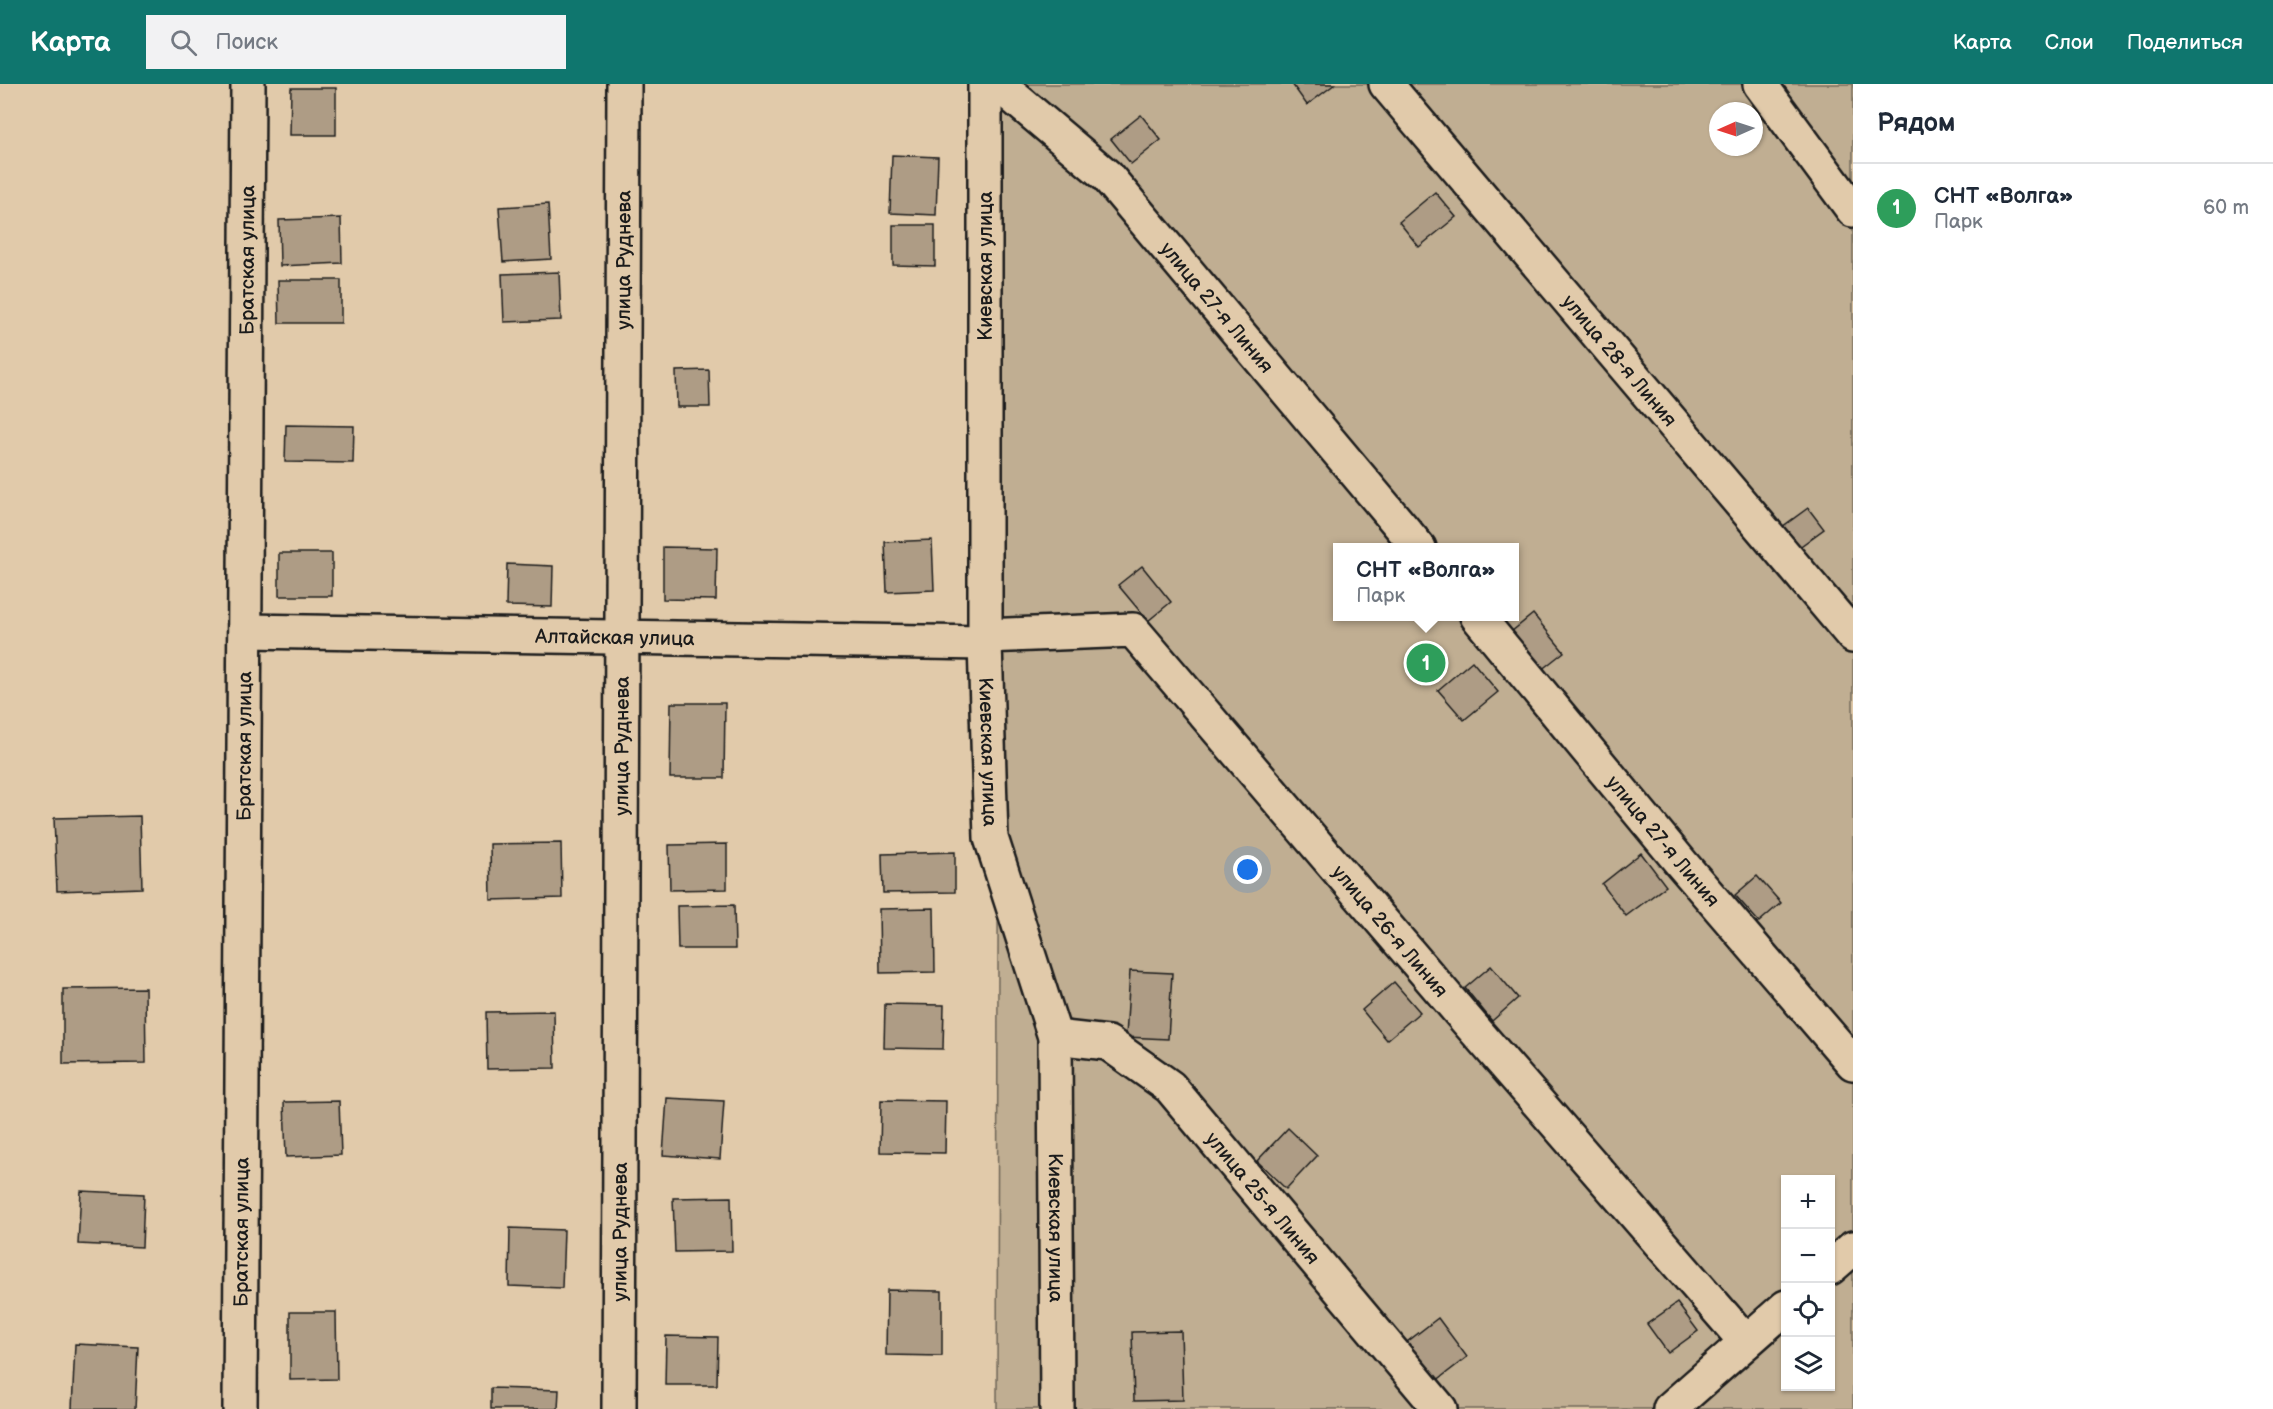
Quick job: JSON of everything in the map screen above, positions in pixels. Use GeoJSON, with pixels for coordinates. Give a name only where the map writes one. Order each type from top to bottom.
{"type":"FeatureCollection","features":[{"type":"Feature","properties":{"kind":"street","name":"Братская улица"},"geometry":{"type":"LineString","coordinates":[[240,1409],[248,84]]}},
{"type":"Feature","properties":{"kind":"street","name":"улица Руднева"},"geometry":{"type":"LineString","coordinates":[[619,1409],[620,638],[624,84]]}},
{"type":"Feature","properties":{"kind":"street","name":"Киевская улица"},"geometry":{"type":"LineString","coordinates":[[985,84],[985,640],[991,838],[1055,1037],[1056,1409]]}},
{"type":"Feature","properties":{"kind":"street","name":"улица 27-я Линия"},"geometry":{"type":"LineString","coordinates":[[998,84],[1107,176],[1415,543]]}},
{"type":"Feature","properties":{"kind":"street","name":"улица 28-я Линия"},"geometry":{"type":"LineString","coordinates":[[1386,84],[1853,636]]}},
{"type":"Feature","properties":{"kind":"street"},"geometry":{"type":"LineString","coordinates":[[1760,84],[1853,210]]}},
{"type":"Feature","properties":{"kind":"street","name":"улица 27-я Линия"},"geometry":{"type":"LineString","coordinates":[[1481,621],[1682,864],[1853,1063]]}},
{"type":"Feature","properties":{"kind":"street","name":"улица 26-я Линия"},"geometry":{"type":"LineString","coordinates":[[985,640],[1133,630],[1460,1013],[1746,1342]]}},
{"type":"Feature","properties":{"kind":"street","name":"Алтайская улица"},"geometry":{"type":"LineString","coordinates":[[246,631],[620,638],[985,640]]}},
{"type":"Feature","properties":{"kind":"street","name":"улица 25-я Линия"},"geometry":{"type":"LineString","coordinates":[[1055,1037],[1108,1043],[1170,1087],[1440,1409]]}},
{"type":"Feature","properties":{"kind":"street"},"geometry":{"type":"LineString","coordinates":[[1835,1264],[1853,1248]]}},
{"type":"Feature","properties":{"kind":"street"},"geometry":{"type":"LineString","coordinates":[[1670,1409],[1781,1311]]}},
{"type":"Feature","properties":{"kind":"shaded area"},"geometry":{"type":"Polygon","coordinates":[[[1000,84],[1853,84],[1853,1409],[997,1409],[1000,84]]]}},
{"type":"Feature","properties":{"kind":"building"},"geometry":{"type":"Polygon","coordinates":[[[1292,84],[1335,84],[1307,105],[1292,84]]]}},
{"type":"Feature","properties":{"kind":"building"},"geometry":{"type":"Polygon","coordinates":[[[291,88],[336,88],[336,135],[290,135],[291,88]]]}},
{"type":"Feature","properties":{"kind":"building"},"geometry":{"type":"Polygon","coordinates":[[[1141,115],[1161,140],[1131,164],[1111,139],[1141,115]]]}},
{"type":"Feature","properties":{"kind":"building"},"geometry":{"type":"Polygon","coordinates":[[[892,155],[938,157],[936,215],[890,213],[892,155]]]}},
{"type":"Feature","properties":{"kind":"building"},"geometry":{"type":"Polygon","coordinates":[[[1435,192],[1456,217],[1419,247],[1399,222],[1435,192]]]}},
{"type":"Feature","properties":{"kind":"building"},"geometry":{"type":"Polygon","coordinates":[[[548,204],[551,259],[503,262],[499,207],[548,204]]]}},
{"type":"Feature","properties":{"kind":"building"},"geometry":{"type":"Polygon","coordinates":[[[341,218],[342,263],[280,266],[279,220],[341,218]]]}},
{"type":"Feature","properties":{"kind":"building"},"geometry":{"type":"Polygon","coordinates":[[[893,225],[935,225],[935,266],[893,265],[893,225]]]}},
{"type":"Feature","properties":{"kind":"building"},"geometry":{"type":"Polygon","coordinates":[[[559,272],[561,320],[504,322],[502,274],[559,272]]]}},
{"type":"Feature","properties":{"kind":"building"},"geometry":{"type":"Polygon","coordinates":[[[278,280],[341,280],[341,323],[279,323],[278,280]]]}},
{"type":"Feature","properties":{"kind":"building"},"geometry":{"type":"Polygon","coordinates":[[[709,370],[710,407],[677,407],[676,371],[709,370]]]}},
{"type":"Feature","properties":{"kind":"building"},"geometry":{"type":"Polygon","coordinates":[[[286,425],[354,426],[353,463],[285,462],[286,425]]]}},
{"type":"Feature","properties":{"kind":"building"},"geometry":{"type":"Polygon","coordinates":[[[1808,508],[1824,529],[1798,548],[1782,527],[1808,508]]]}},
{"type":"Feature","properties":{"kind":"building"},"geometry":{"type":"Polygon","coordinates":[[[932,540],[934,590],[887,592],[885,542],[932,540]]]}},
{"type":"Feature","properties":{"kind":"building"},"geometry":{"type":"Polygon","coordinates":[[[663,547],[717,548],[716,600],[663,599],[663,547]]]}},
{"type":"Feature","properties":{"kind":"building"},"geometry":{"type":"Polygon","coordinates":[[[279,553],[332,553],[332,596],[279,596],[279,553]]]}},
{"type":"Feature","properties":{"kind":"building"},"geometry":{"type":"Polygon","coordinates":[[[507,564],[553,566],[552,607],[506,606],[507,564]]]}},
{"type":"Feature","properties":{"kind":"building"},"geometry":{"type":"Polygon","coordinates":[[[1142,566],[1171,602],[1148,621],[1118,585],[1142,566]]]}},
{"type":"Feature","properties":{"kind":"building"},"geometry":{"type":"Polygon","coordinates":[[[1533,614],[1564,652],[1536,674],[1506,636],[1533,614]]]}},
{"type":"Feature","properties":{"kind":"building"},"geometry":{"type":"Polygon","coordinates":[[[1472,661],[1498,692],[1464,720],[1438,690],[1472,661]]]}},
{"type":"Feature","properties":{"kind":"building"},"geometry":{"type":"Polygon","coordinates":[[[671,703],[725,703],[724,778],[670,778],[671,703]]]}},
{"type":"Feature","properties":{"kind":"building"},"geometry":{"type":"Polygon","coordinates":[[[140,816],[142,888],[57,891],[54,818],[140,816]]]}},
{"type":"Feature","properties":{"kind":"building"},"geometry":{"type":"Polygon","coordinates":[[[561,843],[562,898],[491,900],[490,844],[561,843]]]}},
{"type":"Feature","properties":{"kind":"building"},"geometry":{"type":"Polygon","coordinates":[[[727,844],[727,889],[670,890],[669,845],[727,844]]]}},
{"type":"Feature","properties":{"kind":"building"},"geometry":{"type":"Polygon","coordinates":[[[955,852],[955,892],[883,893],[882,854],[955,852]]]}},
{"type":"Feature","properties":{"kind":"building"},"geometry":{"type":"Polygon","coordinates":[[[1641,853],[1666,886],[1626,916],[1602,884],[1641,853]]]}},
{"type":"Feature","properties":{"kind":"building"},"geometry":{"type":"Polygon","coordinates":[[[1757,876],[1781,903],[1759,922],[1735,895],[1757,876]]]}},
{"type":"Feature","properties":{"kind":"building"},"geometry":{"type":"Polygon","coordinates":[[[734,905],[735,949],[678,949],[677,906],[734,905]]]}},
{"type":"Feature","properties":{"kind":"building"},"geometry":{"type":"Polygon","coordinates":[[[934,908],[935,972],[880,973],[879,909],[934,908]]]}},
{"type":"Feature","properties":{"kind":"building"},"geometry":{"type":"Polygon","coordinates":[[[1491,966],[1518,998],[1492,1021],[1465,988],[1491,966]]]}},
{"type":"Feature","properties":{"kind":"building"},"geometry":{"type":"Polygon","coordinates":[[[1130,971],[1172,973],[1168,1039],[1126,1037],[1130,971]]]}},
{"type":"Feature","properties":{"kind":"building"},"geometry":{"type":"Polygon","coordinates":[[[1394,982],[1420,1012],[1387,1040],[1362,1010],[1394,982]]]}},
{"type":"Feature","properties":{"kind":"building"},"geometry":{"type":"Polygon","coordinates":[[[145,988],[146,1063],[63,1064],[63,989],[145,988]]]}},
{"type":"Feature","properties":{"kind":"building"},"geometry":{"type":"Polygon","coordinates":[[[885,1004],[944,1005],[943,1049],[884,1048],[885,1004]]]}},
{"type":"Feature","properties":{"kind":"building"},"geometry":{"type":"Polygon","coordinates":[[[554,1011],[555,1068],[487,1069],[486,1012],[554,1011]]]}},
{"type":"Feature","properties":{"kind":"building"},"geometry":{"type":"Polygon","coordinates":[[[667,1098],[724,1101],[720,1159],[663,1155],[667,1098]]]}},
{"type":"Feature","properties":{"kind":"building"},"geometry":{"type":"Polygon","coordinates":[[[881,1100],[946,1101],[945,1153],[880,1152],[881,1100]]]}},
{"type":"Feature","properties":{"kind":"building"},"geometry":{"type":"Polygon","coordinates":[[[339,1101],[341,1155],[286,1157],[284,1102],[339,1101]]]}},
{"type":"Feature","properties":{"kind":"building"},"geometry":{"type":"Polygon","coordinates":[[[1288,1128],[1317,1156],[1286,1189],[1257,1161],[1288,1128]]]}},
{"type":"Feature","properties":{"kind":"building"},"geometry":{"type":"Polygon","coordinates":[[[81,1191],[144,1194],[142,1247],[78,1244],[81,1191]]]}},
{"type":"Feature","properties":{"kind":"building"},"geometry":{"type":"Polygon","coordinates":[[[731,1197],[732,1251],[675,1252],[673,1198],[731,1197]]]}},
{"type":"Feature","properties":{"kind":"building"},"geometry":{"type":"Polygon","coordinates":[[[510,1228],[564,1230],[562,1288],[509,1286],[510,1228]]]}},
{"type":"Feature","properties":{"kind":"building"},"geometry":{"type":"Polygon","coordinates":[[[887,1290],[942,1291],[942,1356],[886,1355],[887,1290]]]}},
{"type":"Feature","properties":{"kind":"building"},"geometry":{"type":"Polygon","coordinates":[[[1677,1303],[1698,1331],[1668,1353],[1647,1324],[1677,1303]]]}},
{"type":"Feature","properties":{"kind":"building"},"geometry":{"type":"Polygon","coordinates":[[[290,1312],[336,1312],[337,1379],[290,1380],[290,1312]]]}},
{"type":"Feature","properties":{"kind":"building"},"geometry":{"type":"Polygon","coordinates":[[[1438,1318],[1467,1357],[1436,1381],[1407,1342],[1438,1318]]]}},
{"type":"Feature","properties":{"kind":"building"},"geometry":{"type":"Polygon","coordinates":[[[1181,1331],[1183,1400],[1134,1401],[1132,1332],[1181,1331]]]}},
{"type":"Feature","properties":{"kind":"building"},"geometry":{"type":"Polygon","coordinates":[[[666,1336],[718,1337],[717,1385],[665,1385],[666,1336]]]}},
{"type":"Feature","properties":{"kind":"building"},"geometry":{"type":"Polygon","coordinates":[[[75,1344],[138,1347],[135,1409],[72,1409],[75,1344]]]}},
{"type":"Feature","properties":{"kind":"building"},"geometry":{"type":"Polygon","coordinates":[[[491,1388],[559,1390],[558,1409],[491,1409],[491,1388]]]}},
{"type":"Feature","properties":{"kind":"place","name":"СНТ «Волга»"},"geometry":{"type":"Point","coordinates":[1426,663]}}]}
